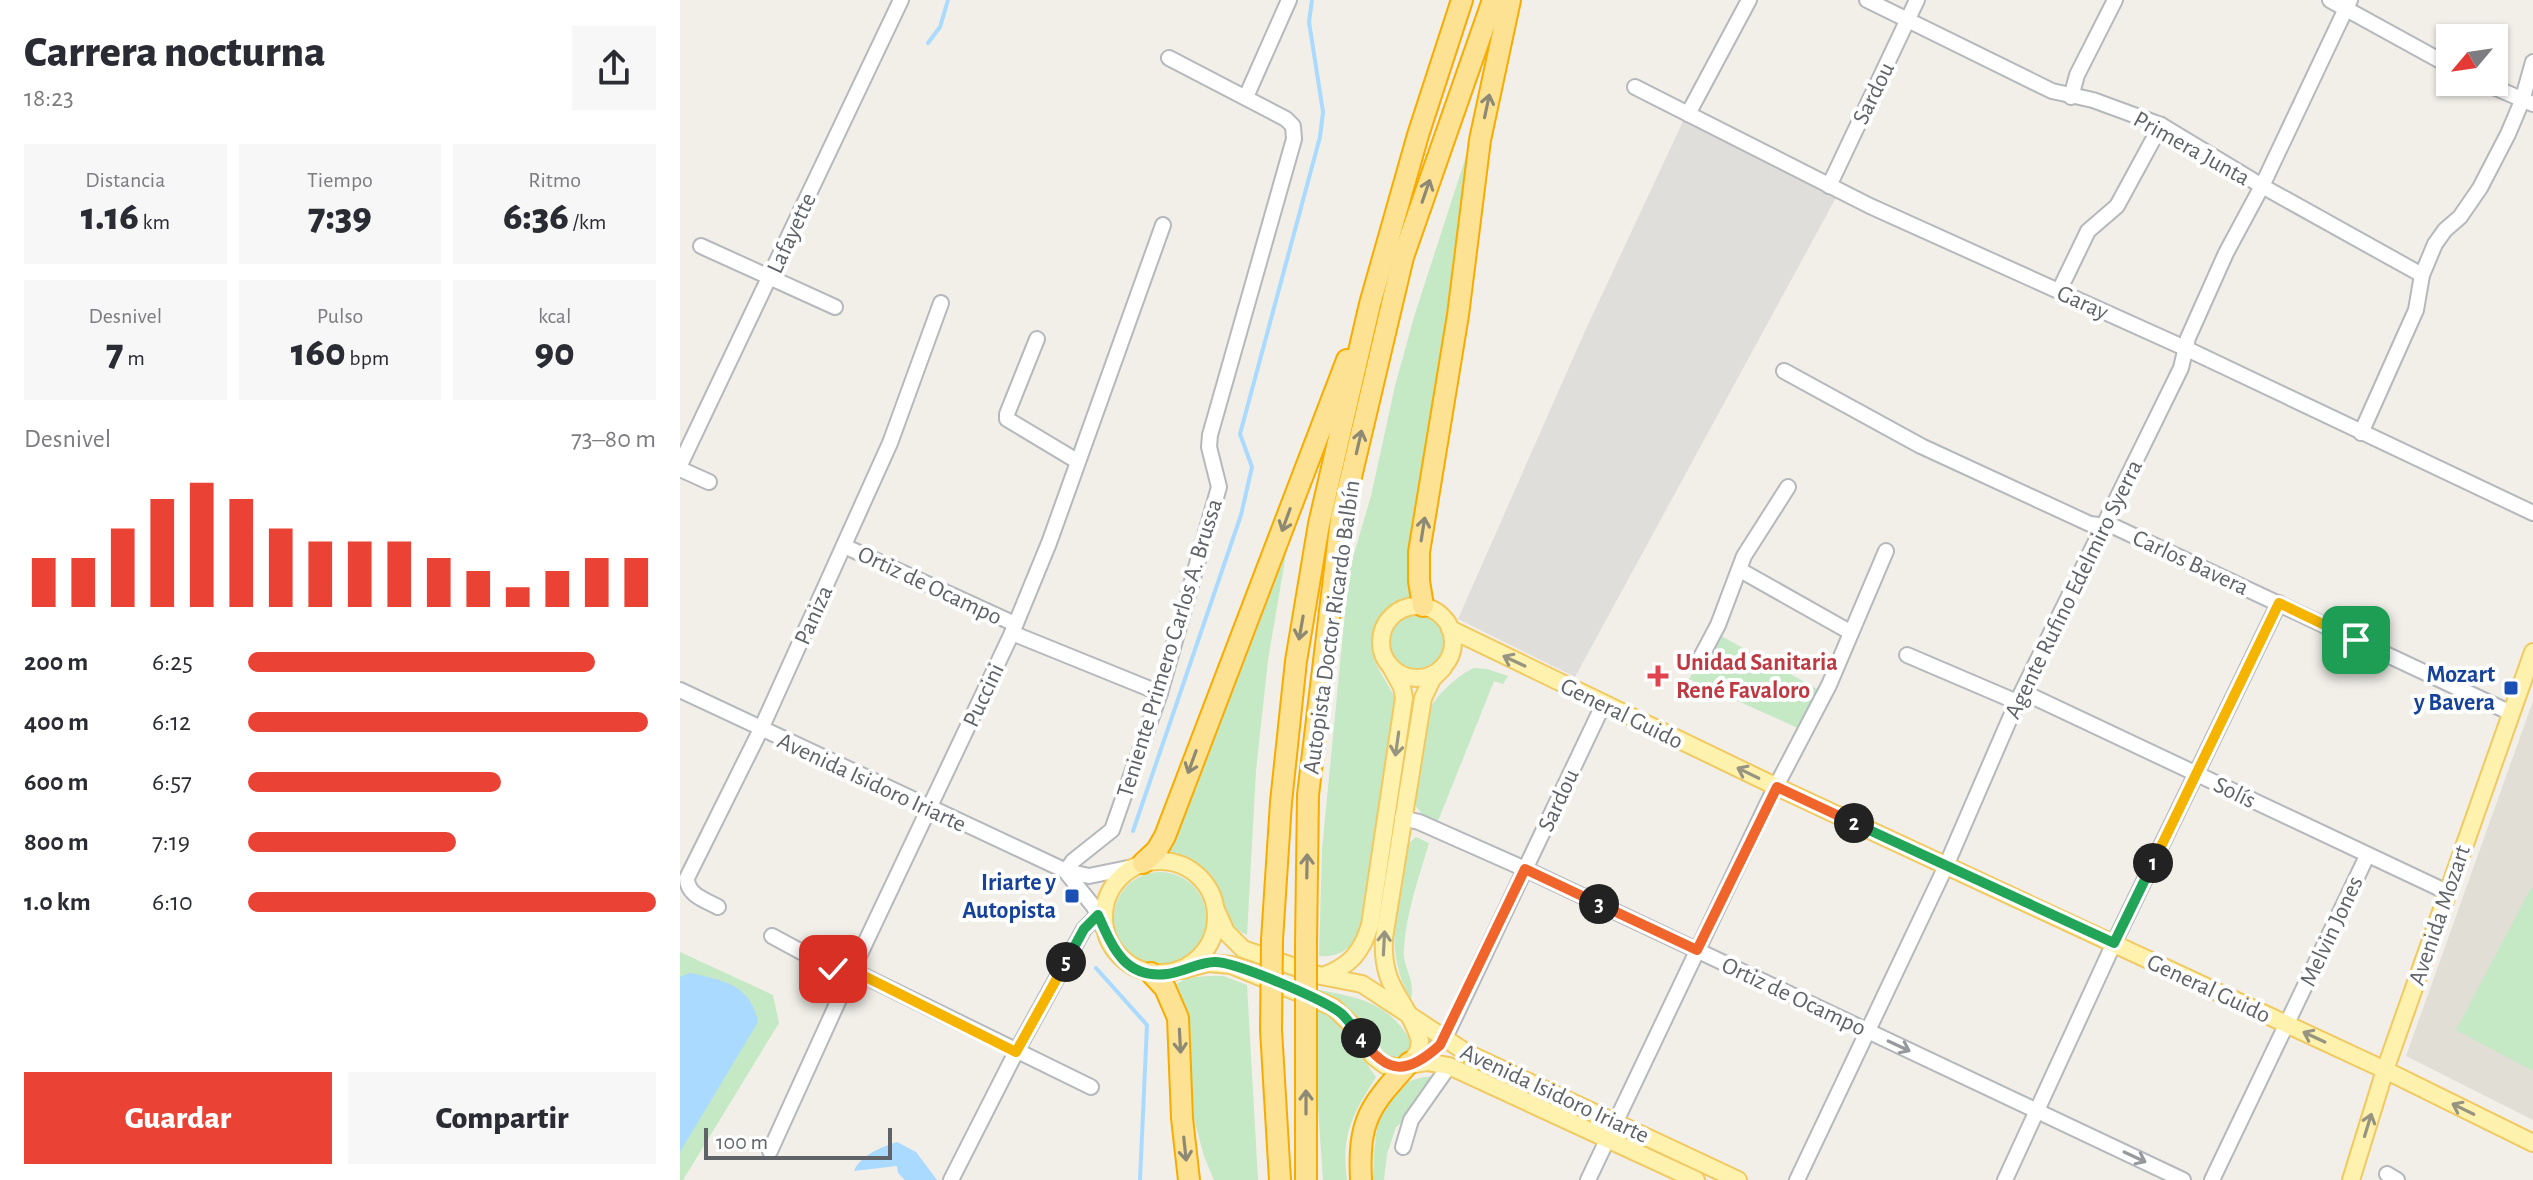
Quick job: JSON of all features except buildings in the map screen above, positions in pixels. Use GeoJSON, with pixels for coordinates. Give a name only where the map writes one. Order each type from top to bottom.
{"type":"FeatureCollection","features":[{"type":"Feature","properties":{"kind":"highway","name":"Autopista Doctor Ricardo Balbín"},"geometry":{"type":"LineString","coordinates":[[1280,1180],[1271,1030],[1272,940],[1281,802],[1296,661],[1319,524],[1370,304],[1418,135],[1462,0]]}},
{"type":"Feature","properties":{"kind":"highway","name":"Autopista Doctor Ricardo Balbín"},"geometry":{"type":"LineString","coordinates":[[1306,1180],[1308,795],[1341,519],[1403,257],[1493,0]]}},
{"type":"Feature","properties":{"kind":"highway"},"geometry":{"type":"LineString","coordinates":[[1423,606],[1419,552],[1458,315],[1480,140],[1510,0]]}},
{"type":"Feature","properties":{"kind":"highway"},"geometry":{"type":"LineString","coordinates":[[1138,865],[1157,850],[1165,836],[1370,304]]}},
{"type":"Feature","properties":{"kind":"highway"},"geometry":{"type":"LineString","coordinates":[[1151,973],[1165,988],[1178,1018],[1182,1118],[1189,1180]]}},
{"type":"Feature","properties":{"kind":"highway"},"geometry":{"type":"LineString","coordinates":[[1361,1180],[1363,1128],[1371,1107],[1414,1062]]}},
{"type":"Feature","properties":{"kind":"main road"},"geometry":{"type":"LineString","coordinates":[[1321,976],[1349,964],[1358,954],[1370,925],[1404,698],[1402,687],[1381,649],[1384,626],[1400,610],[1423,606],[1434,610],[1450,629],[1452,649],[1423,698],[1383,948],[1388,979],[1418,1035],[1420,1047],[1414,1062]]}},
{"type":"Feature","properties":{"kind":"main road","name":"General Guido"},"geometry":{"type":"LineString","coordinates":[[1450,629],[1777,787],[2288,1024],[2533,1143]]}},
{"type":"Feature","properties":{"kind":"main road","name":"Avenida Mozart"},"geometry":{"type":"LineString","coordinates":[[2351,1180],[2385,1070],[2533,652]]}},
{"type":"Feature","properties":{"kind":"main road"},"geometry":{"type":"LineString","coordinates":[[1392,669],[1402,675],[1423,678],[1443,668]]}},
{"type":"Feature","properties":{"kind":"main road"},"geometry":{"type":"LineString","coordinates":[[1160,860],[1191,870],[1207,887],[1216,910],[1215,928],[1209,945],[1198,960],[1182,970],[1167,974],[1134,968],[1121,958],[1110,945],[1101,922],[1106,900],[1121,876],[1138,865],[1160,860]]}},
{"type":"Feature","properties":{"kind":"main road","name":"Avenida Isidoro Iriarte"},"geometry":{"type":"LineString","coordinates":[[1216,910],[1226,932],[1243,949],[1321,976],[1362,984],[1444,1040],[1611,1130],[1696,1180]]}},
{"type":"Feature","properties":{"kind":"main road","name":"Avenida Isidoro Iriarte"},"geometry":{"type":"LineString","coordinates":[[1182,970],[1219,962],[1248,971],[1333,1007],[1352,1025],[1379,1061],[1397,1067],[1414,1062],[1454,1068],[1738,1180]]}},
{"type":"Feature","properties":{"kind":"main road"},"geometry":{"type":"LineString","coordinates":[[1454,1068],[1467,1053]]}},
{"type":"Feature","properties":{"kind":"street","name":"Lafayette"},"geometry":{"type":"LineString","coordinates":[[680,467],[901,0]]}},
{"type":"Feature","properties":{"kind":"street"},"geometry":{"type":"LineString","coordinates":[[1246,97],[1289,0]]}},
{"type":"Feature","properties":{"kind":"street"},"geometry":{"type":"LineString","coordinates":[[1688,114],[1749,0]]}},
{"type":"Feature","properties":{"kind":"street","name":"Primera Junta"},"geometry":{"type":"LineString","coordinates":[[1867,0],[2052,91],[2093,100],[2161,125],[2262,186],[2422,275]]}},
{"type":"Feature","properties":{"kind":"street","name":"Sardou"},"geometry":{"type":"LineString","coordinates":[[1829,186],[1917,0]]}},
{"type":"Feature","properties":{"kind":"street"},"geometry":{"type":"LineString","coordinates":[[2071,97],[2077,75],[2115,0]]}},
{"type":"Feature","properties":{"kind":"street"},"geometry":{"type":"LineString","coordinates":[[2330,0],[2348,4],[2436,57]]}},
{"type":"Feature","properties":{"kind":"street","name":"Agente Rufino Edelmiro Syerra"},"geometry":{"type":"LineString","coordinates":[[1797,1180],[1946,866],[2020,697],[2181,368],[2188,338],[2226,253],[2262,186],[2348,4]]}},
{"type":"Feature","properties":{"kind":"street","name":"Teniente Primero Carlos A. Brussa"},"geometry":{"type":"LineString","coordinates":[[1066,871],[1073,861],[1112,830],[1160,693],[1219,487],[1209,447],[1210,435],[1294,139],[1293,126],[1286,119],[1169,58]]}},
{"type":"Feature","properties":{"kind":"street"},"geometry":{"type":"LineString","coordinates":[[2361,433],[2416,310],[2422,275],[2435,244],[2460,217],[2480,188],[2528,103],[2533,62]]}},
{"type":"Feature","properties":{"kind":"street","name":"Garay"},"geometry":{"type":"LineString","coordinates":[[1635,87],[1829,186],[2187,349],[2533,513]]}},
{"type":"Feature","properties":{"kind":"street"},"geometry":{"type":"LineString","coordinates":[[2508,94],[2528,103]]}},
{"type":"Feature","properties":{"kind":"street"},"geometry":{"type":"LineString","coordinates":[[2059,291],[2088,231],[2123,198],[2161,125]]}},
{"type":"Feature","properties":{"kind":"street","name":"Puccini"},"geometry":{"type":"LineString","coordinates":[[770,1151],[1014,628],[1049,543],[1163,225]]}},
{"type":"Feature","properties":{"kind":"street"},"geometry":{"type":"LineString","coordinates":[[701,246],[835,307]]}},
{"type":"Feature","properties":{"kind":"street","name":"Paniza"},"geometry":{"type":"LineString","coordinates":[[718,907],[693,893],[687,878],[761,729],[890,443],[941,303]]}},
{"type":"Feature","properties":{"kind":"street"},"geometry":{"type":"LineString","coordinates":[[1037,339],[1007,419],[1077,461]]}},
{"type":"Feature","properties":{"kind":"street","name":"Carlos Bavera"},"geometry":{"type":"LineString","coordinates":[[1784,371],[1921,446],[2090,524],[2115,527],[2511,713]]}},
{"type":"Feature","properties":{"kind":"street"},"geometry":{"type":"LineString","coordinates":[[680,467],[709,482]]}},
{"type":"Feature","properties":{"kind":"street"},"geometry":{"type":"LineString","coordinates":[[1701,657],[1718,625],[1750,544],[1788,487]]}},
{"type":"Feature","properties":{"kind":"street","name":"Ortiz de Ocampo"},"geometry":{"type":"LineString","coordinates":[[844,546],[1014,628],[1160,693]]}},
{"type":"Feature","properties":{"kind":"street"},"geometry":{"type":"LineString","coordinates":[[1588,1180],[1697,950],[1829,685],[1886,551]]}},
{"type":"Feature","properties":{"kind":"street"},"geometry":{"type":"LineString","coordinates":[[1740,570],[1850,632]]}},
{"type":"Feature","properties":{"kind":"street"},"geometry":{"type":"LineString","coordinates":[[2005,1180],[2114,943],[2279,603]]}},
{"type":"Feature","properties":{"kind":"street","name":"Solís"},"geometry":{"type":"LineString","coordinates":[[1907,655],[2020,697],[2197,774],[2447,892]]}},
{"type":"Feature","properties":{"kind":"street","name":"Avenida Isidoro Iriarte"},"geometry":{"type":"LineString","coordinates":[[680,690],[1066,871],[1089,876],[1138,865]]}},
{"type":"Feature","properties":{"kind":"street","name":"Sardou"},"geometry":{"type":"LineString","coordinates":[[1414,1062],[1444,1040],[1604,703]]}},
{"type":"Feature","properties":{"kind":"street","name":"Ortiz de Ocampo"},"geometry":{"type":"LineString","coordinates":[[1402,818],[1419,822],[1525,869],[2183,1180]]}},
{"type":"Feature","properties":{"kind":"street","name":"Melvin Jones"},"geometry":{"type":"LineString","coordinates":[[2212,1180],[2367,856]]}},
{"type":"Feature","properties":{"kind":"street","name":"Avenida Isidoro Iriarte"},"geometry":{"type":"LineString","coordinates":[[1066,871],[1101,922]]}},
{"type":"Feature","properties":{"kind":"street"},"geometry":{"type":"LineString","coordinates":[[951,1180],[1016,1052],[1084,929],[1101,922]]}},
{"type":"Feature","properties":{"kind":"street"},"geometry":{"type":"LineString","coordinates":[[772,936],[833,969],[862,975],[1091,1087]]}},
{"type":"Feature","properties":{"kind":"street"},"geometry":{"type":"LineString","coordinates":[[1403,1147],[1411,1120],[1454,1068]]}},
{"type":"Feature","properties":{"kind":"shaded area"},"geometry":{"type":"Polygon","coordinates":[[[1685,117],[1838,194],[1575,677],[1458,619],[1585,331],[1685,117]]]}},
{"type":"Feature","properties":{"kind":"shaded area"},"geometry":{"type":"Polygon","coordinates":[[[2533,701],[2533,1120],[2406,1056],[2533,701]]]}},
{"type":"Feature","properties":{"kind":"green space"},"geometry":{"type":"Polygon","coordinates":[[[1472,138],[1412,592],[1408,600],[1385,613],[1374,635],[1374,659],[1396,706],[1362,928],[1346,950],[1319,956],[1322,850],[1349,571],[1371,496],[1414,317],[1472,138]]]}},
{"type":"Feature","properties":{"kind":"green space"},"geometry":{"type":"Polygon","coordinates":[[[1293,513],[1268,660],[1256,771],[1247,935],[1234,926],[1226,915],[1209,877],[1200,867],[1185,858],[1163,853],[1293,513]]]}},
{"type":"Feature","properties":{"kind":"green space"},"geometry":{"type":"Polygon","coordinates":[[[1415,612],[1427,614],[1437,621],[1444,631],[1444,655],[1437,665],[1427,672],[1415,674],[1403,672],[1393,665],[1386,655],[1384,643],[1386,631],[1393,621],[1403,614],[1415,612]]]}},
{"type":"Feature","properties":{"kind":"green space"},"geometry":{"type":"Polygon","coordinates":[[[1716,633],[1819,690],[1800,729],[1689,679],[1716,633]]]}},
{"type":"Feature","properties":{"kind":"green space"},"geometry":{"type":"Polygon","coordinates":[[[1474,668],[1508,676],[1503,684],[1494,681],[1438,821],[1422,814],[1415,805],[1426,724],[1432,705],[1440,695],[1474,668]]]}},
{"type":"Feature","properties":{"kind":"green space"},"geometry":{"type":"Polygon","coordinates":[[[1416,837],[1429,843],[1405,936],[1404,956],[1412,986],[1411,999],[1397,962],[1395,924],[1406,846],[1416,837]]]}},
{"type":"Feature","properties":{"kind":"green space"},"geometry":{"type":"Polygon","coordinates":[[[1160,872],[1178,875],[1193,885],[1203,900],[1206,918],[1203,936],[1193,951],[1178,961],[1160,964],[1142,961],[1127,951],[1117,936],[1114,918],[1117,900],[1127,885],[1142,875],[1160,872]]]}},
{"type":"Feature","properties":{"kind":"green space"},"geometry":{"type":"Polygon","coordinates":[[[2533,889],[2533,1071],[2456,1030],[2533,889]]]}},
{"type":"Feature","properties":{"kind":"green space"},"geometry":{"type":"Polygon","coordinates":[[[680,952],[773,995],[779,1023],[683,1180],[680,1180],[680,952]]]}},
{"type":"Feature","properties":{"kind":"green space"},"geometry":{"type":"Polygon","coordinates":[[[1223,976],[1247,985],[1258,1180],[1214,1180],[1191,1108],[1174,985],[1188,978],[1223,976]]]}},
{"type":"Feature","properties":{"kind":"green space"},"geometry":{"type":"Polygon","coordinates":[[[1307,987],[1359,999],[1382,1009],[1406,1034],[1410,1051],[1401,1058],[1388,1057],[1356,1015],[1307,987]]]}},
{"type":"Feature","properties":{"kind":"green space"},"geometry":{"type":"Polygon","coordinates":[[[1318,1005],[1331,1014],[1376,1077],[1350,1126],[1346,1150],[1347,1180],[1323,1180],[1316,1079],[1318,1005]]]}},
{"type":"Feature","properties":{"kind":"green space"},"geometry":{"type":"Polygon","coordinates":[[[1439,1076],[1410,1116],[1396,1127],[1387,1154],[1384,1180],[1373,1180],[1378,1125],[1390,1096],[1401,1086],[1417,1079],[1439,1076]]]}},
{"type":"Feature","properties":{"kind":"water"},"geometry":{"type":"Polygon","coordinates":[[[690,973],[734,986],[749,1000],[758,1022],[680,1152],[680,977],[690,973]]]}},
{"type":"Feature","properties":{"kind":"water"},"geometry":{"type":"Polygon","coordinates":[[[897,1142],[916,1152],[937,1180],[905,1180],[898,1173],[897,1166],[854,1171],[866,1156],[897,1142]]]}},
{"type":"Feature","properties":{"kind":"waterway"},"geometry":{"type":"LineString","coordinates":[[928,43],[940,27],[948,0]]}},
{"type":"Feature","properties":{"kind":"waterway"},"geometry":{"type":"LineString","coordinates":[[1133,831],[1241,515],[1252,467],[1240,434],[1320,137],[1323,112],[1309,22],[1312,0]]}},
{"type":"Feature","properties":{"kind":"waterway"},"geometry":{"type":"LineString","coordinates":[[1096,968],[1147,1025],[1140,1180]]}},
{"type":"Feature","properties":{"kind":"place","name":"Unidad Sanitaria René Favaloro"},"geometry":{"type":"Point","coordinates":[1658,676]}},
{"type":"Feature","properties":{"kind":"place","name":"Mozart y Bavera"},"geometry":{"type":"Point","coordinates":[2511,688]}},
{"type":"Feature","properties":{"kind":"place","name":"Iriarte y Autopista"},"geometry":{"type":"Point","coordinates":[1072,896]}},
{"type":"Feature","properties":{"kind":"route"},"geometry":{"type":"LineString","coordinates":[[833,969],[862,975],[1016,1052],[1084,929],[1098,915],[1110,945],[1134,968],[1167,974],[1219,962],[1248,971],[1333,1007],[1352,1025],[1373,1056],[1385,1065],[1397,1067],[1419,1062],[1444,1040],[1525,869],[1697,950],[1777,787],[2114,943],[2279,603],[2356,640]]}}]}
